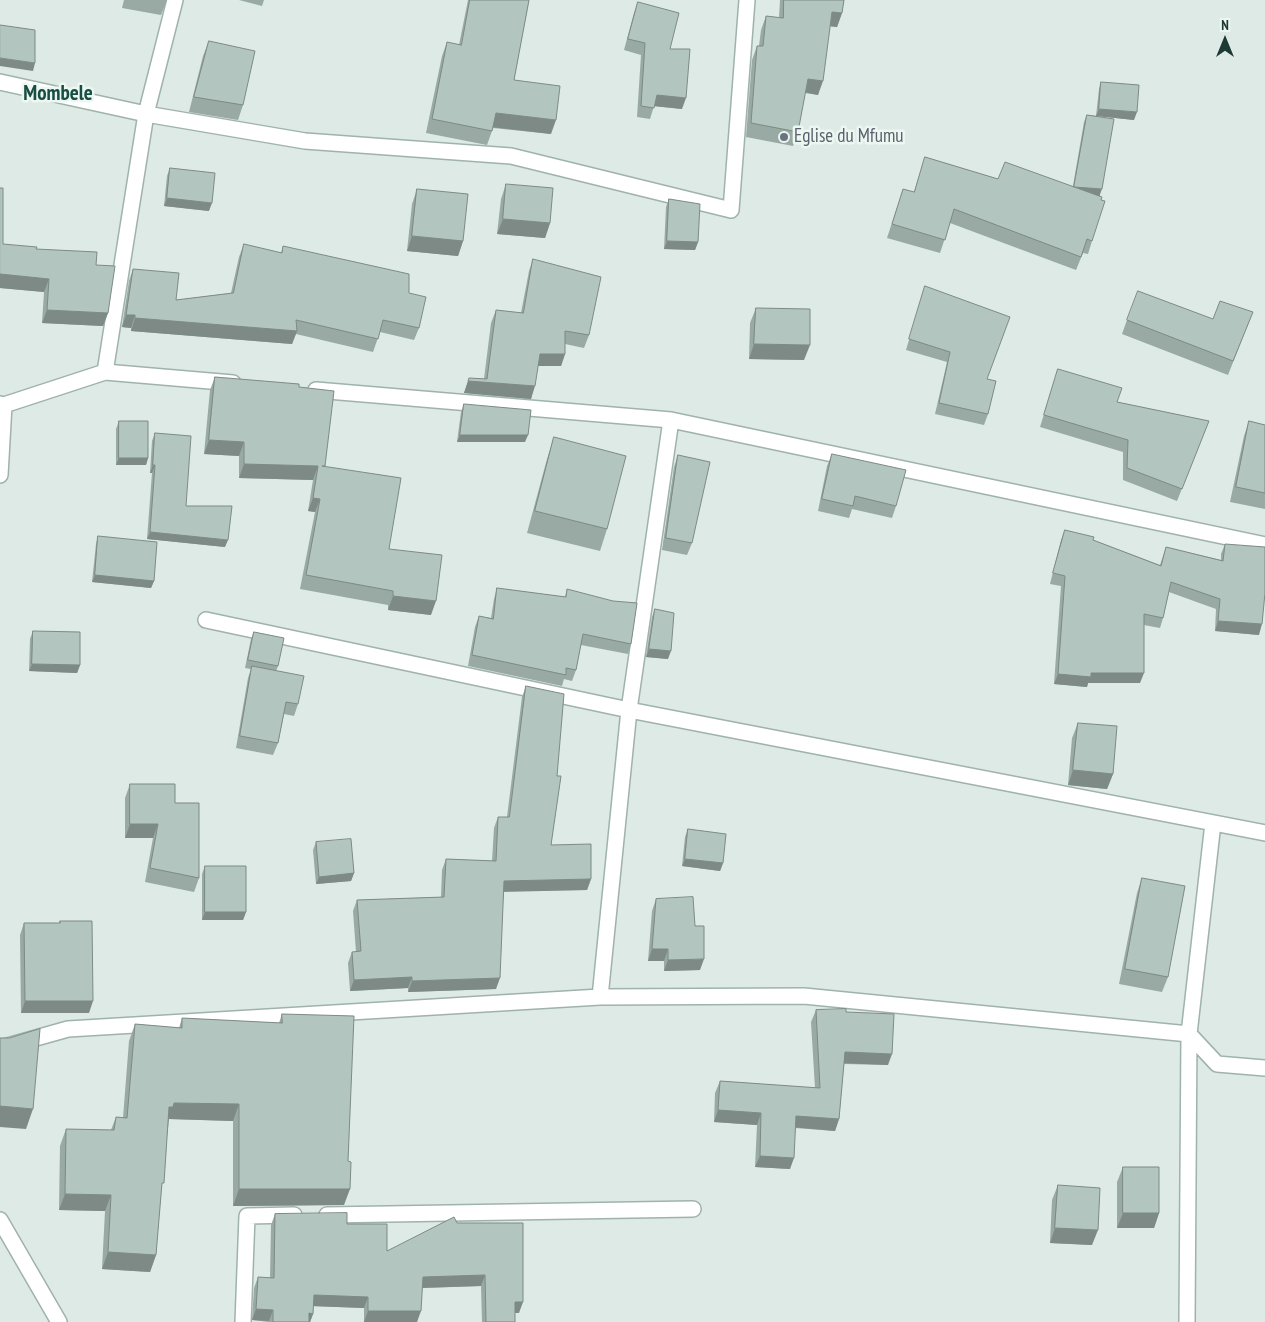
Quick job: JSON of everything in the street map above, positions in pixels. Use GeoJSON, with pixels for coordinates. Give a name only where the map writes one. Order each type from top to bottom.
{"type":"FeatureCollection","features":[{"type":"Feature","properties":{"kind":"street"},"geometry":{"type":"LineString","coordinates":[[105,372],[146,114],[175,0]]}},
{"type":"Feature","properties":{"kind":"street"},"geometry":{"type":"LineString","coordinates":[[0,82],[146,114],[305,141],[511,156],[731,210],[747,0]]}},
{"type":"Feature","properties":{"kind":"street"},"geometry":{"type":"LineString","coordinates":[[0,475],[2,404],[105,372],[244,384]]}},
{"type":"Feature","properties":{"kind":"street"},"geometry":{"type":"LineString","coordinates":[[304,389],[671,420],[1265,545]]}},
{"type":"Feature","properties":{"kind":"street"},"geometry":{"type":"LineString","coordinates":[[600,997],[629,710],[671,420]]}},
{"type":"Feature","properties":{"kind":"street"},"geometry":{"type":"LineString","coordinates":[[206,620],[629,710],[1265,833]]}},
{"type":"Feature","properties":{"kind":"street"},"geometry":{"type":"LineString","coordinates":[[1187,1322],[1189,1034],[1213,823]]}},
{"type":"Feature","properties":{"kind":"street"},"geometry":{"type":"LineString","coordinates":[[0,1048],[68,1028],[600,997],[804,996],[1189,1034],[1218,1064],[1265,1068]]}},
{"type":"Feature","properties":{"kind":"street"},"geometry":{"type":"LineString","coordinates":[[244,1322],[247,1216],[693,1209]]}},
{"type":"Feature","properties":{"kind":"street"},"geometry":{"type":"LineString","coordinates":[[0,1220],[59,1322]]}},
{"type":"Feature","properties":{"kind":"building"},"geometry":{"type":"Polygon","coordinates":[[[470,0],[529,0],[514,80],[560,86],[556,120],[496,113],[492,131],[432,119],[447,42],[461,45],[470,0]]]}},
{"type":"Feature","properties":{"kind":"building"},"geometry":{"type":"Polygon","coordinates":[[[784,0],[844,0],[842,13],[832,12],[823,81],[808,79],[798,132],[751,123],[757,46],[763,46],[766,16],[783,18],[784,0]]]}},
{"type":"Feature","properties":{"kind":"building"},"geometry":{"type":"Polygon","coordinates":[[[638,2],[679,13],[670,49],[690,49],[686,98],[657,95],[654,108],[641,106],[645,43],[628,39],[638,2]]]}},
{"type":"Feature","properties":{"kind":"building"},"geometry":{"type":"Polygon","coordinates":[[[0,25],[35,30],[35,63],[0,58],[0,25]]]}},
{"type":"Feature","properties":{"kind":"building"},"geometry":{"type":"Polygon","coordinates":[[[209,41],[255,51],[243,105],[194,97],[209,41]]]}},
{"type":"Feature","properties":{"kind":"building"},"geometry":{"type":"Polygon","coordinates":[[[1101,82],[1139,85],[1137,112],[1099,109],[1101,82]]]}},
{"type":"Feature","properties":{"kind":"building"},"geometry":{"type":"Polygon","coordinates":[[[1087,115],[1114,119],[1102,189],[1074,187],[1087,115]]]}},
{"type":"Feature","properties":{"kind":"building"},"geometry":{"type":"Polygon","coordinates":[[[925,157],[998,179],[1005,162],[1102,197],[1101,200],[1105,201],[1092,241],[1087,239],[1081,257],[954,209],[945,240],[892,224],[903,189],[914,192],[925,157]]]}},
{"type":"Feature","properties":{"kind":"building"},"geometry":{"type":"Polygon","coordinates":[[[170,168],[215,173],[212,203],[167,198],[170,168]]]}},
{"type":"Feature","properties":{"kind":"building"},"geometry":{"type":"Polygon","coordinates":[[[506,184],[553,188],[550,223],[503,219],[506,184]]]}},
{"type":"Feature","properties":{"kind":"building"},"geometry":{"type":"Polygon","coordinates":[[[0,188],[3,188],[3,244],[37,247],[36,249],[97,252],[96,265],[115,266],[108,313],[47,310],[49,279],[0,274],[0,188]]]}},
{"type":"Feature","properties":{"kind":"building"},"geometry":{"type":"Polygon","coordinates":[[[417,189],[468,194],[463,241],[412,236],[417,189]]]}},
{"type":"Feature","properties":{"kind":"building"},"geometry":{"type":"Polygon","coordinates":[[[669,199],[700,204],[698,242],[667,241],[669,199]]]}},
{"type":"Feature","properties":{"kind":"building"},"geometry":{"type":"Polygon","coordinates":[[[244,244],[282,253],[283,246],[409,274],[409,293],[426,297],[419,328],[383,320],[378,339],[296,320],[297,331],[135,318],[135,315],[126,315],[133,269],[179,273],[176,300],[233,293],[244,244]]]}},
{"type":"Feature","properties":{"kind":"building"},"geometry":{"type":"Polygon","coordinates":[[[533,259],[601,277],[589,335],[565,331],[565,354],[540,354],[535,386],[468,381],[469,378],[487,379],[496,310],[523,313],[533,259]]]}},
{"type":"Feature","properties":{"kind":"building"},"geometry":{"type":"Polygon","coordinates":[[[925,286],[1010,317],[987,379],[996,381],[988,414],[939,403],[950,352],[909,339],[925,286]]]}},
{"type":"Feature","properties":{"kind":"building"},"geometry":{"type":"Polygon","coordinates":[[[1138,291],[1213,319],[1220,301],[1253,312],[1233,361],[1127,320],[1138,291]]]}},
{"type":"Feature","properties":{"kind":"building"},"geometry":{"type":"Polygon","coordinates":[[[756,308],[810,309],[810,345],[754,344],[756,308]]]}},
{"type":"Feature","properties":{"kind":"building"},"geometry":{"type":"Polygon","coordinates":[[[1058,369],[1122,388],[1117,402],[1209,421],[1182,489],[1127,468],[1128,440],[1044,415],[1058,369]]]}},
{"type":"Feature","properties":{"kind":"building"},"geometry":{"type":"Polygon","coordinates":[[[215,377],[299,384],[299,387],[334,391],[325,466],[322,466],[401,478],[389,549],[442,555],[436,601],[393,596],[393,591],[306,575],[320,499],[313,498],[318,466],[244,464],[244,442],[209,440],[215,377]]]}},
{"type":"Feature","properties":{"kind":"building"},"geometry":{"type":"Polygon","coordinates":[[[464,404],[531,410],[528,435],[460,435],[464,404]]]}},
{"type":"Feature","properties":{"kind":"building"},"geometry":{"type":"Polygon","coordinates":[[[119,421],[148,421],[148,458],[119,458],[119,421]]]}},
{"type":"Feature","properties":{"kind":"building"},"geometry":{"type":"Polygon","coordinates":[[[1249,421],[1265,425],[1265,493],[1236,487],[1249,421]]]}},
{"type":"Feature","properties":{"kind":"building"},"geometry":{"type":"Polygon","coordinates":[[[155,433],[191,436],[186,506],[232,506],[228,540],[150,532],[155,465],[153,465],[155,433]]]}},
{"type":"Feature","properties":{"kind":"building"},"geometry":{"type":"Polygon","coordinates":[[[554,437],[626,456],[607,529],[535,511],[554,437]]]}},
{"type":"Feature","properties":{"kind":"building"},"geometry":{"type":"Polygon","coordinates":[[[832,454],[906,470],[896,506],[855,496],[853,506],[822,499],[832,454]]]}},
{"type":"Feature","properties":{"kind":"building"},"geometry":{"type":"Polygon","coordinates":[[[678,455],[710,462],[692,543],[666,538],[678,455]]]}},
{"type":"Feature","properties":{"kind":"building"},"geometry":{"type":"Polygon","coordinates":[[[1065,530],[1094,537],[1093,540],[1161,566],[1166,547],[1223,561],[1225,544],[1265,547],[1265,593],[1262,624],[1218,621],[1220,599],[1171,582],[1163,618],[1144,614],[1144,673],[1091,673],[1091,677],[1058,674],[1065,576],[1053,573],[1065,530]]]}},
{"type":"Feature","properties":{"kind":"building"},"geometry":{"type":"Polygon","coordinates":[[[98,536],[157,542],[154,581],[95,575],[98,536]]]}},
{"type":"Feature","properties":{"kind":"building"},"geometry":{"type":"Polygon","coordinates":[[[497,588],[566,597],[567,589],[613,601],[637,603],[631,644],[583,634],[576,670],[566,668],[566,675],[472,655],[479,616],[493,619],[497,588]]]}},
{"type":"Feature","properties":{"kind":"building"},"geometry":{"type":"Polygon","coordinates":[[[655,609],[674,613],[671,651],[649,649],[655,609]]]}},
{"type":"Feature","properties":{"kind":"building"},"geometry":{"type":"Polygon","coordinates":[[[33,631],[80,632],[80,665],[32,664],[33,631]]]}},
{"type":"Feature","properties":{"kind":"building"},"geometry":{"type":"Polygon","coordinates":[[[254,632],[284,638],[278,666],[248,660],[254,632]]]}},
{"type":"Feature","properties":{"kind":"building"},"geometry":{"type":"Polygon","coordinates":[[[252,666],[304,676],[298,704],[286,702],[278,743],[240,736],[252,666]]]}},
{"type":"Feature","properties":{"kind":"building"},"geometry":{"type":"Polygon","coordinates":[[[526,686],[564,694],[557,776],[561,776],[551,845],[591,844],[591,879],[504,881],[500,978],[412,981],[412,977],[354,980],[352,952],[361,951],[357,900],[444,897],[446,859],[496,861],[498,817],[509,817],[526,686]]]}},
{"type":"Feature","properties":{"kind":"building"},"geometry":{"type":"Polygon","coordinates":[[[1078,723],[1117,726],[1113,774],[1073,770],[1078,723]]]}},
{"type":"Feature","properties":{"kind":"building"},"geometry":{"type":"Polygon","coordinates":[[[130,784],[175,784],[175,803],[199,803],[199,878],[150,868],[158,824],[130,824],[130,784]]]}},
{"type":"Feature","properties":{"kind":"building"},"geometry":{"type":"Polygon","coordinates":[[[688,829],[726,834],[723,863],[685,859],[688,829]]]}},
{"type":"Feature","properties":{"kind":"building"},"geometry":{"type":"Polygon","coordinates":[[[351,839],[354,873],[319,877],[316,842],[351,839]]]}},
{"type":"Feature","properties":{"kind":"building"},"geometry":{"type":"Polygon","coordinates":[[[205,866],[246,866],[246,912],[205,912],[205,866]]]}},
{"type":"Feature","properties":{"kind":"building"},"geometry":{"type":"Polygon","coordinates":[[[1142,878],[1185,886],[1168,977],[1125,969],[1142,878]]]}},
{"type":"Feature","properties":{"kind":"building"},"geometry":{"type":"Polygon","coordinates":[[[693,897],[695,926],[704,926],[704,959],[668,960],[668,949],[652,949],[656,899],[693,897]]]}},
{"type":"Feature","properties":{"kind":"building"},"geometry":{"type":"Polygon","coordinates":[[[60,921],[92,921],[93,1001],[25,1001],[24,923],[60,923],[60,921]]]}},
{"type":"Feature","properties":{"kind":"building"},"geometry":{"type":"Polygon","coordinates":[[[846,1009],[846,1012],[894,1014],[892,1054],[845,1052],[839,1119],[796,1116],[794,1158],[760,1156],[761,1113],[718,1110],[720,1081],[820,1088],[816,1010],[846,1009]]]}},
{"type":"Feature","properties":{"kind":"building"},"geometry":{"type":"Polygon","coordinates":[[[282,1014],[354,1016],[348,1161],[351,1162],[350,1189],[239,1189],[239,1104],[174,1103],[173,1107],[169,1107],[164,1183],[162,1183],[156,1255],[108,1252],[111,1195],[65,1194],[66,1129],[114,1130],[116,1117],[127,1118],[135,1024],[182,1028],[182,1018],[282,1023],[282,1014]]]}},
{"type":"Feature","properties":{"kind":"building"},"geometry":{"type":"Polygon","coordinates":[[[40,1029],[33,1109],[0,1106],[0,1038],[9,1038],[40,1029]]]}},
{"type":"Feature","properties":{"kind":"building"},"geometry":{"type":"Polygon","coordinates":[[[1123,1167],[1159,1167],[1159,1213],[1123,1213],[1123,1167]]]}},
{"type":"Feature","properties":{"kind":"building"},"geometry":{"type":"Polygon","coordinates":[[[1058,1185],[1100,1188],[1098,1230],[1055,1228],[1058,1185]]]}},
{"type":"Feature","properties":{"kind":"building"},"geometry":{"type":"Polygon","coordinates":[[[347,1213],[347,1224],[387,1224],[387,1251],[454,1217],[457,1223],[523,1223],[523,1302],[515,1302],[515,1322],[486,1322],[485,1275],[423,1277],[421,1311],[368,1311],[368,1297],[314,1295],[313,1314],[309,1313],[309,1322],[273,1322],[273,1310],[256,1309],[258,1277],[274,1278],[275,1214],[347,1213]]]}},
{"type":"Feature","properties":{"kind":"place","name":"Eglise du Mfumu"},"geometry":{"type":"Point","coordinates":[784,137]}},
{"type":"Feature","properties":{"kind":"district","name":"Mombele"},"geometry":{"type":"Point","coordinates":[58,94]}}]}
